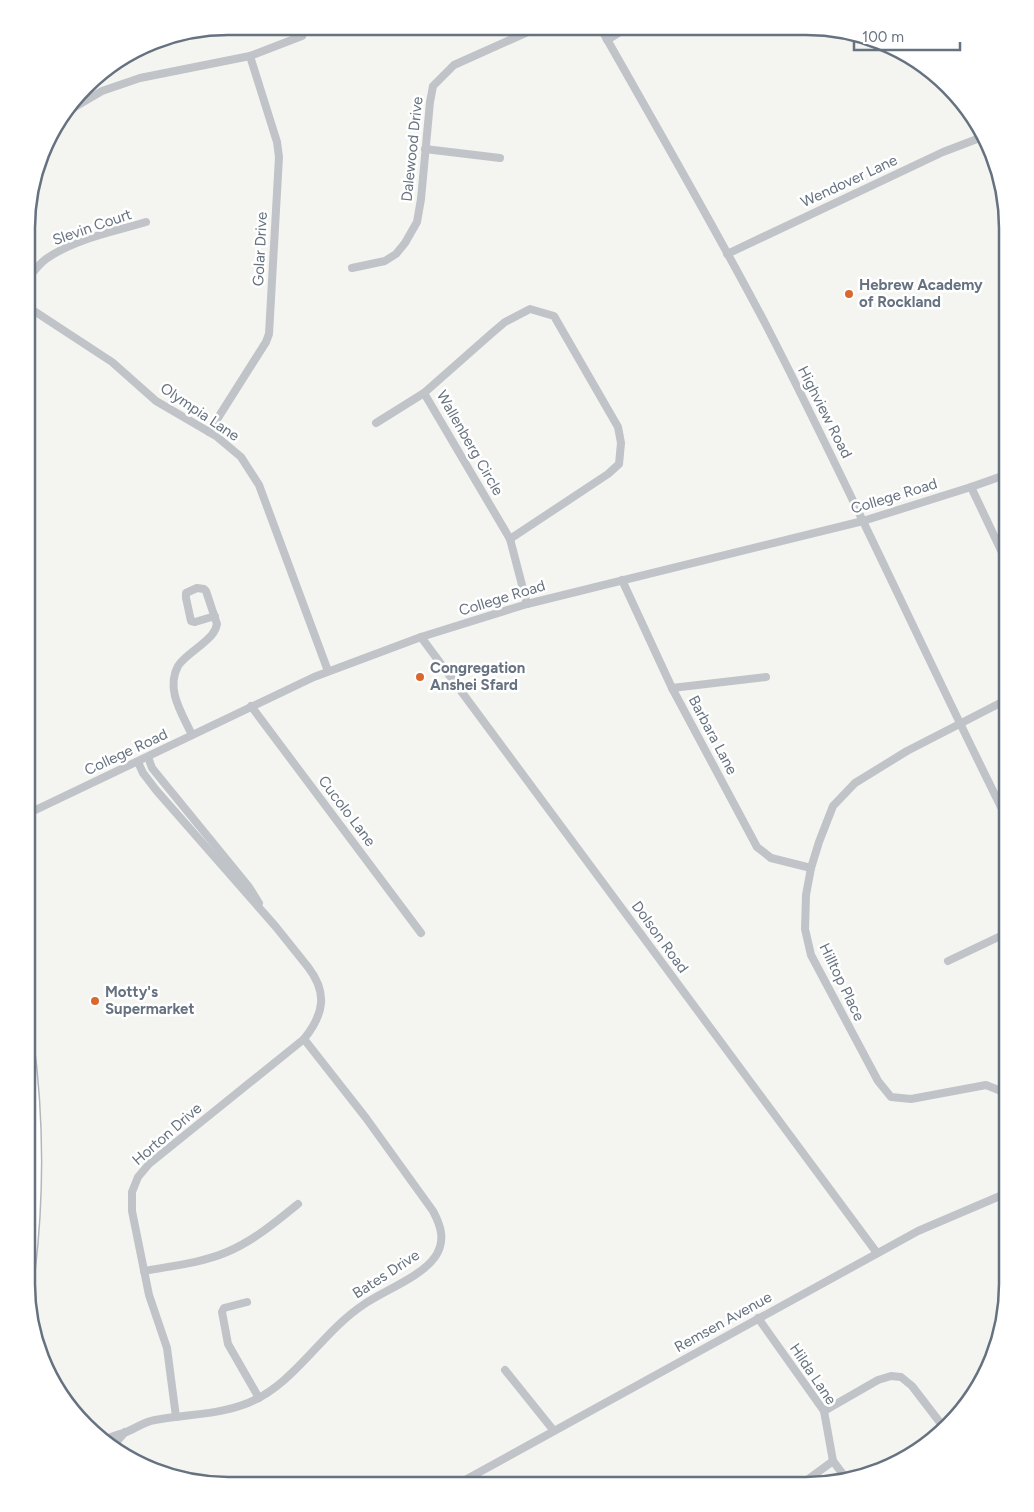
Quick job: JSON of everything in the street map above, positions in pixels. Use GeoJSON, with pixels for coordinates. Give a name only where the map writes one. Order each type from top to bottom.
{"type":"FeatureCollection","features":[{"type":"Feature","properties":{"kind":"street","name":"Dalewood Drive"},"geometry":{"type":"LineString","coordinates":[[352,268],[385,261],[396,254],[405,243],[416,222],[421,199],[433,86],[454,65],[521,35]]}},
{"type":"Feature","properties":{"kind":"street","name":"Highview Road"},"geometry":{"type":"LineString","coordinates":[[604,35],[728,254],[777,347],[999,801]]}},
{"type":"Feature","properties":{"kind":"street"},"geometry":{"type":"LineString","coordinates":[[607,40],[615,35]]}},
{"type":"Feature","properties":{"kind":"street"},"geometry":{"type":"LineString","coordinates":[[81,103],[102,91],[140,78],[250,56],[302,36]]}},
{"type":"Feature","properties":{"kind":"street","name":"Golar Drive"},"geometry":{"type":"LineString","coordinates":[[209,432],[266,342],[269,334],[279,157],[277,142],[250,56]]}},
{"type":"Feature","properties":{"kind":"street","name":"Wendover Lane"},"geometry":{"type":"LineString","coordinates":[[728,254],[943,152],[977,139]]}},
{"type":"Feature","properties":{"kind":"street"},"geometry":{"type":"LineString","coordinates":[[425,149],[500,158]]}},
{"type":"Feature","properties":{"kind":"street","name":"Slevin Court"},"geometry":{"type":"LineString","coordinates":[[35,271],[44,260],[56,253],[88,240],[146,222]]}},
{"type":"Feature","properties":{"kind":"street","name":"Wallenberg Circle"},"geometry":{"type":"LineString","coordinates":[[510,539],[608,474],[619,464],[621,443],[618,427],[554,316],[530,309],[506,322],[424,393],[510,539],[527,604]]}},
{"type":"Feature","properties":{"kind":"street","name":"Olympia Lane"},"geometry":{"type":"LineString","coordinates":[[35,312],[112,362],[156,401],[209,432],[241,457],[259,485],[328,672]]}},
{"type":"Feature","properties":{"kind":"street"},"geometry":{"type":"LineString","coordinates":[[376,423],[424,393]]}},
{"type":"Feature","properties":{"kind":"street","name":"College Road"},"geometry":{"type":"LineString","coordinates":[[35,810],[251,706],[328,672],[421,637],[527,604],[863,521],[999,477]]}},
{"type":"Feature","properties":{"kind":"street"},"geometry":{"type":"LineString","coordinates":[[971,487],[999,546]]}},
{"type":"Feature","properties":{"kind":"street","name":"Barbara Lane"},"geometry":{"type":"LineString","coordinates":[[622,580],[672,688],[757,847],[771,858],[811,868]]}},
{"type":"Feature","properties":{"kind":"street"},"geometry":{"type":"LineString","coordinates":[[192,736],[176,701],[174,678],[181,662],[215,632],[217,624],[215,616],[204,589],[197,588],[186,593],[191,621],[195,622],[215,616]]}},
{"type":"Feature","properties":{"kind":"street","name":"Dolson Road"},"geometry":{"type":"LineString","coordinates":[[421,637],[877,1253]]}},
{"type":"Feature","properties":{"kind":"street"},"geometry":{"type":"LineString","coordinates":[[672,688],[766,678]]}},
{"type":"Feature","properties":{"kind":"street","name":"Hilltop Place"},"geometry":{"type":"LineString","coordinates":[[999,704],[907,751],[855,783],[833,806],[811,868],[806,895],[805,929],[811,955],[878,1081],[891,1097],[911,1099],[986,1085],[999,1090]]}},
{"type":"Feature","properties":{"kind":"street","name":"Cucolo Lane"},"geometry":{"type":"LineString","coordinates":[[251,706],[421,933]]}},
{"type":"Feature","properties":{"kind":"street","name":"Horton Drive"},"geometry":{"type":"LineString","coordinates":[[148,757],[152,768],[249,886],[276,927]]}},
{"type":"Feature","properties":{"kind":"street","name":"Horton Drive"},"geometry":{"type":"LineString","coordinates":[[138,762],[143,773],[156,790],[276,927],[313,974],[321,992],[321,1011],[315,1026],[304,1038],[149,1164],[138,1177],[132,1192],[132,1211],[149,1295],[167,1348],[176,1417]]}},
{"type":"Feature","properties":{"kind":"street"},"geometry":{"type":"LineString","coordinates":[[948,962],[999,937]]}},
{"type":"Feature","properties":{"kind":"street","name":"Bates Drive"},"geometry":{"type":"LineString","coordinates":[[110,1437],[125,1432],[142,1423],[229,1410],[259,1398],[283,1381],[347,1317],[363,1305],[426,1268],[436,1256],[441,1241],[442,1227],[433,1211],[366,1118],[304,1038]]}},
{"type":"Feature","properties":{"kind":"street","name":"Remsen Avenue"},"geometry":{"type":"LineString","coordinates":[[471,1477],[918,1231],[999,1196]]}},
{"type":"Feature","properties":{"kind":"street"},"geometry":{"type":"LineString","coordinates":[[144,1271],[204,1260],[228,1252],[269,1227],[298,1204]]}},
{"type":"Feature","properties":{"kind":"street"},"geometry":{"type":"LineString","coordinates":[[246,1302],[224,1308],[222,1312],[228,1344],[259,1398]]}},
{"type":"Feature","properties":{"kind":"street","name":"Hilda Lane"},"geometry":{"type":"LineString","coordinates":[[758,1318],[824,1411],[833,1461],[842,1473]]}},
{"type":"Feature","properties":{"kind":"street"},"geometry":{"type":"LineString","coordinates":[[505,1370],[554,1431]]}},
{"type":"Feature","properties":{"kind":"street"},"geometry":{"type":"LineString","coordinates":[[824,1411],[878,1380],[891,1376],[901,1378],[912,1386],[940,1423]]}},
{"type":"Feature","properties":{"kind":"street","name":"Bates Drive"},"geometry":{"type":"LineString","coordinates":[[116,1442],[125,1432]]}},
{"type":"Feature","properties":{"kind":"street"},"geometry":{"type":"LineString","coordinates":[[811,1477],[833,1461]]}},
{"type":"Feature","properties":{"kind":"place","name":"Hebrew Academy of Rockland"},"geometry":{"type":"Point","coordinates":[849,294]}},
{"type":"Feature","properties":{"kind":"place","name":"Congregation Anshei Sfard"},"geometry":{"type":"Point","coordinates":[420,677]}},
{"type":"Feature","properties":{"kind":"place","name":"Motty's Supermarket"},"geometry":{"type":"Point","coordinates":[95,1001]}}]}
